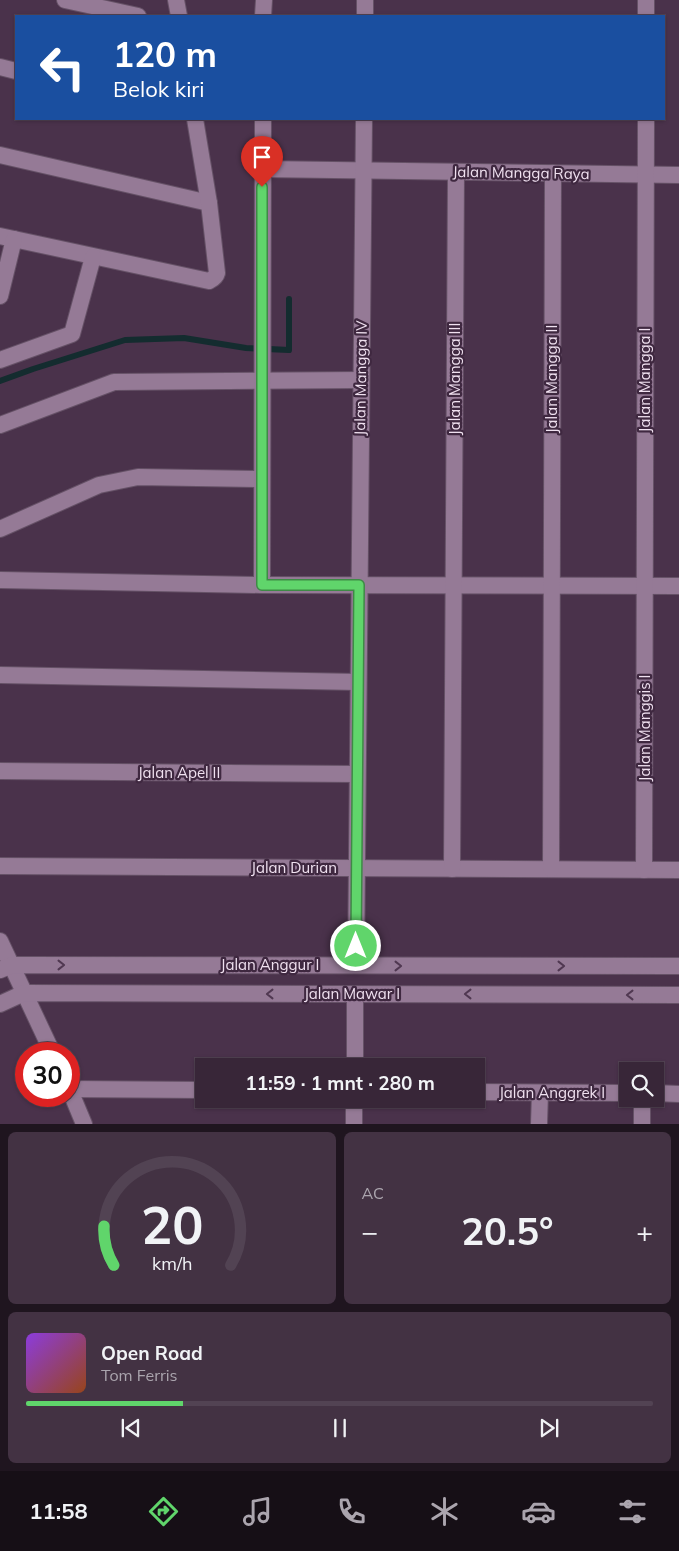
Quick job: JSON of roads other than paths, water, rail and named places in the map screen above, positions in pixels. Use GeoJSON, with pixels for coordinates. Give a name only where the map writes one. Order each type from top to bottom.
{"type":"FeatureCollection","features":[{"type":"Feature","properties":{"kind":"street"},"geometry":{"type":"LineString","coordinates":[[65,0],[133,15]]}},
{"type":"Feature","properties":{"kind":"street"},"geometry":{"type":"LineString","coordinates":[[176,0],[179,15]]}},
{"type":"Feature","properties":{"kind":"street"},"geometry":{"type":"LineString","coordinates":[[264,0],[264,15]]}},
{"type":"Feature","properties":{"kind":"street"},"geometry":{"type":"LineString","coordinates":[[365,0],[365,15]]}},
{"type":"Feature","properties":{"kind":"street"},"geometry":{"type":"LineString","coordinates":[[646,0],[646,15]]}},
{"type":"Feature","properties":{"kind":"street"},"geometry":{"type":"LineString","coordinates":[[0,67],[15,71]]}},
{"type":"Feature","properties":{"kind":"street"},"geometry":{"type":"LineString","coordinates":[[0,296],[7,237],[208,281],[216,276],[209,203],[195,120]]}},
{"type":"Feature","properties":{"kind":"street"},"geometry":{"type":"LineString","coordinates":[[262,585],[263,120]]}},
{"type":"Feature","properties":{"kind":"street","name":"Jalan Mangga IV"},"geometry":{"type":"LineString","coordinates":[[356,966],[364,120]]}},
{"type":"Feature","properties":{"kind":"street","name":"Jalan Mangga I"},"geometry":{"type":"LineString","coordinates":[[645,586],[646,120]]}},
{"type":"Feature","properties":{"kind":"street"},"geometry":{"type":"LineString","coordinates":[[0,155],[209,203]]}},
{"type":"Feature","properties":{"kind":"street","name":"Jalan Mangga Raya"},"geometry":{"type":"LineString","coordinates":[[262,169],[679,175]]}},
{"type":"Feature","properties":{"kind":"street","name":"Jalan Mangga III"},"geometry":{"type":"LineString","coordinates":[[452,869],[456,172]]}},
{"type":"Feature","properties":{"kind":"street","name":"Jalan Mangga II"},"geometry":{"type":"LineString","coordinates":[[551,869],[552,173]]}},
{"type":"Feature","properties":{"kind":"street"},"geometry":{"type":"LineString","coordinates":[[0,360],[72,334],[93,257]]}},
{"type":"Feature","properties":{"kind":"street"},"geometry":{"type":"LineString","coordinates":[[0,425],[114,382],[361,380]]}},
{"type":"Feature","properties":{"kind":"street"},"geometry":{"type":"LineString","coordinates":[[0,529],[99,485],[138,476],[262,479]]}},
{"type":"Feature","properties":{"kind":"street"},"geometry":{"type":"LineString","coordinates":[[0,580],[262,585],[679,586]]}},
{"type":"Feature","properties":{"kind":"street","name":"Jalan Manggis I"},"geometry":{"type":"LineString","coordinates":[[644,870],[645,586]]}},
{"type":"Feature","properties":{"kind":"street"},"geometry":{"type":"LineString","coordinates":[[0,675],[358,682]]}},
{"type":"Feature","properties":{"kind":"street","name":"Jalan Apel II"},"geometry":{"type":"LineString","coordinates":[[0,771],[357,774]]}},
{"type":"Feature","properties":{"kind":"street","name":"Jalan Durian"},"geometry":{"type":"LineString","coordinates":[[0,866],[679,870]]}},
{"type":"Feature","properties":{"kind":"street"},"geometry":{"type":"LineString","coordinates":[[0,941],[6,968],[24,993],[47,1042]]}},
{"type":"Feature","properties":{"kind":"street","name":"Jalan Anggur I"},"geometry":{"type":"LineString","coordinates":[[6,968],[679,966]]}},
{"type":"Feature","properties":{"kind":"street"},"geometry":{"type":"LineString","coordinates":[[0,1004],[24,993]]}},
{"type":"Feature","properties":{"kind":"street","name":"Jalan Mawar I"},"geometry":{"type":"LineString","coordinates":[[24,993],[679,995]]}},
{"type":"Feature","properties":{"kind":"street"},"geometry":{"type":"LineString","coordinates":[[354,1058],[355,994]]}},
{"type":"Feature","properties":{"kind":"street"},"geometry":{"type":"LineString","coordinates":[[80,1088],[195,1090]]}},
{"type":"Feature","properties":{"kind":"street","name":"Jalan Anggrek I"},"geometry":{"type":"LineString","coordinates":[[485,1092],[619,1093]]}},
{"type":"Feature","properties":{"kind":"street"},"geometry":{"type":"LineString","coordinates":[[539,1124],[540,1093]]}},
{"type":"Feature","properties":{"kind":"street"},"geometry":{"type":"LineString","coordinates":[[664,1093],[679,1094]]}},
{"type":"Feature","properties":{"kind":"street"},"geometry":{"type":"LineString","coordinates":[[77,1107],[84,1124]]}},
{"type":"Feature","properties":{"kind":"street"},"geometry":{"type":"LineString","coordinates":[[642,1107],[642,1124]]}},
{"type":"Feature","properties":{"kind":"street"},"geometry":{"type":"LineString","coordinates":[[354,1108],[354,1124]]}},
{"type":"Feature","properties":{"kind":"waterway"},"geometry":{"type":"LineString","coordinates":[[0,381],[125,340],[184,338],[246,348],[289,350],[289,299]]}}]}
